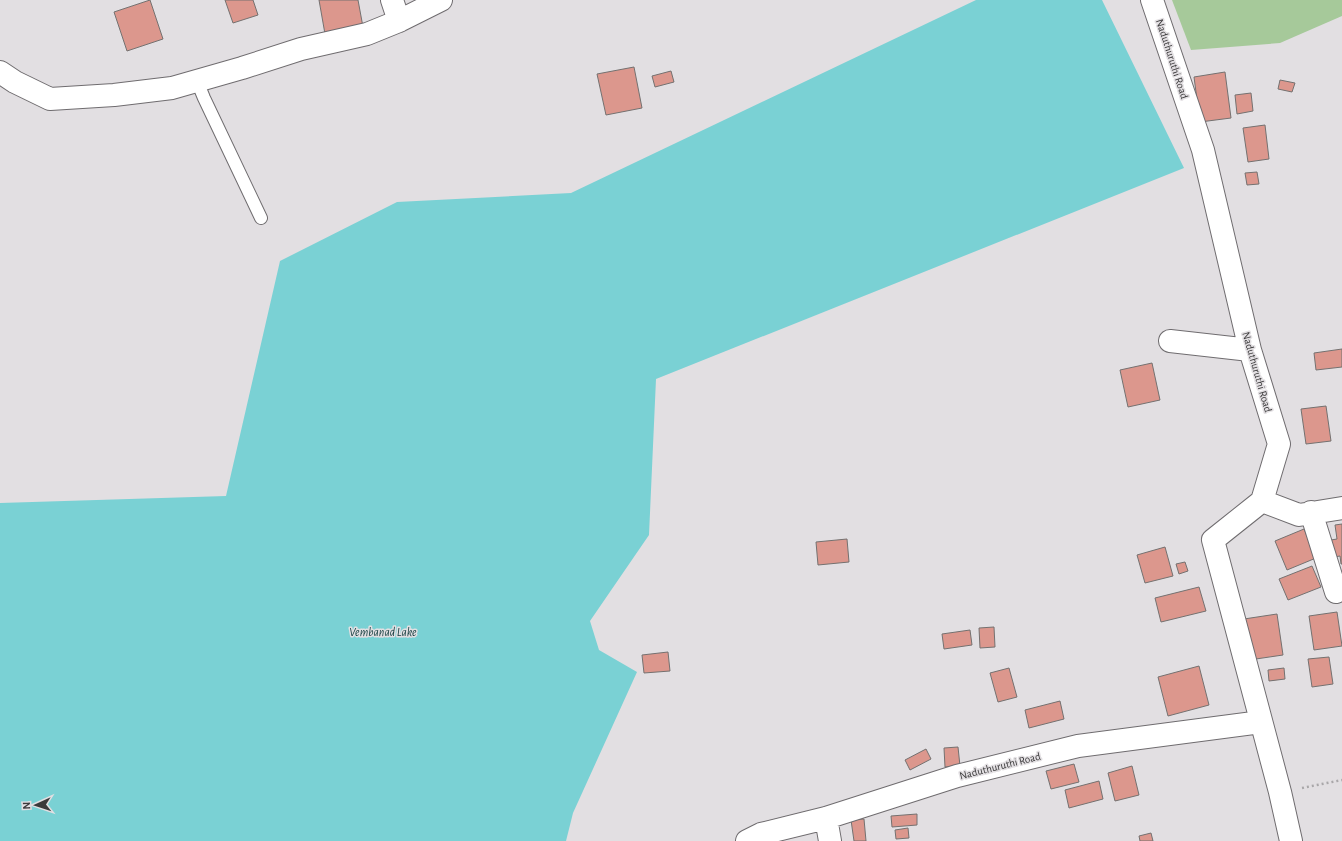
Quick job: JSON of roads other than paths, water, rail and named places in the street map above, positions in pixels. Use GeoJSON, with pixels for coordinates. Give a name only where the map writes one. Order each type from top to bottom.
{"type":"FeatureCollection","features":[{"type":"Feature","properties":{"kind":"street"},"geometry":{"type":"LineString","coordinates":[[392,0],[398,21]]}},
{"type":"Feature","properties":{"kind":"street"},"geometry":{"type":"LineString","coordinates":[[0,72],[50,99],[114,95],[172,88],[301,49],[367,34],[441,0]]}},
{"type":"Feature","properties":{"kind":"street","name":"Naduthuruthi Road"},"geometry":{"type":"LineString","coordinates":[[1152,0],[1202,150],[1250,350],[1279,444],[1262,501]]}},
{"type":"Feature","properties":{"kind":"street"},"geometry":{"type":"LineString","coordinates":[[1170,341],[1250,350]]}},
{"type":"Feature","properties":{"kind":"street"},"geometry":{"type":"LineString","coordinates":[[1291,841],[1280,792],[1213,540],[1262,501],[1299,515],[1342,508]]}},
{"type":"Feature","properties":{"kind":"street"},"geometry":{"type":"LineString","coordinates":[[1311,512],[1336,592]]}},
{"type":"Feature","properties":{"kind":"street","name":"Naduthuruthi Road"},"geometry":{"type":"LineString","coordinates":[[747,841],[761,834],[826,818],[957,776],[1078,746],[1261,722]]}},
{"type":"Feature","properties":{"kind":"street"},"geometry":{"type":"LineString","coordinates":[[826,818],[830,841]]}},
{"type":"Feature","properties":{"kind":"lane"},"geometry":{"type":"LineString","coordinates":[[197,80],[207,105],[261,218]]}},
{"type":"Feature","properties":{"kind":"water","name":"Vembanad Lake"},"geometry":{"type":"Polygon","coordinates":[[[976,0],[1102,0],[1184,168],[656,379],[649,535],[590,621],[599,650],[637,672],[573,813],[566,841],[0,841],[0,503],[226,496],[280,261],[397,202],[571,193],[976,0]]]}}]}
